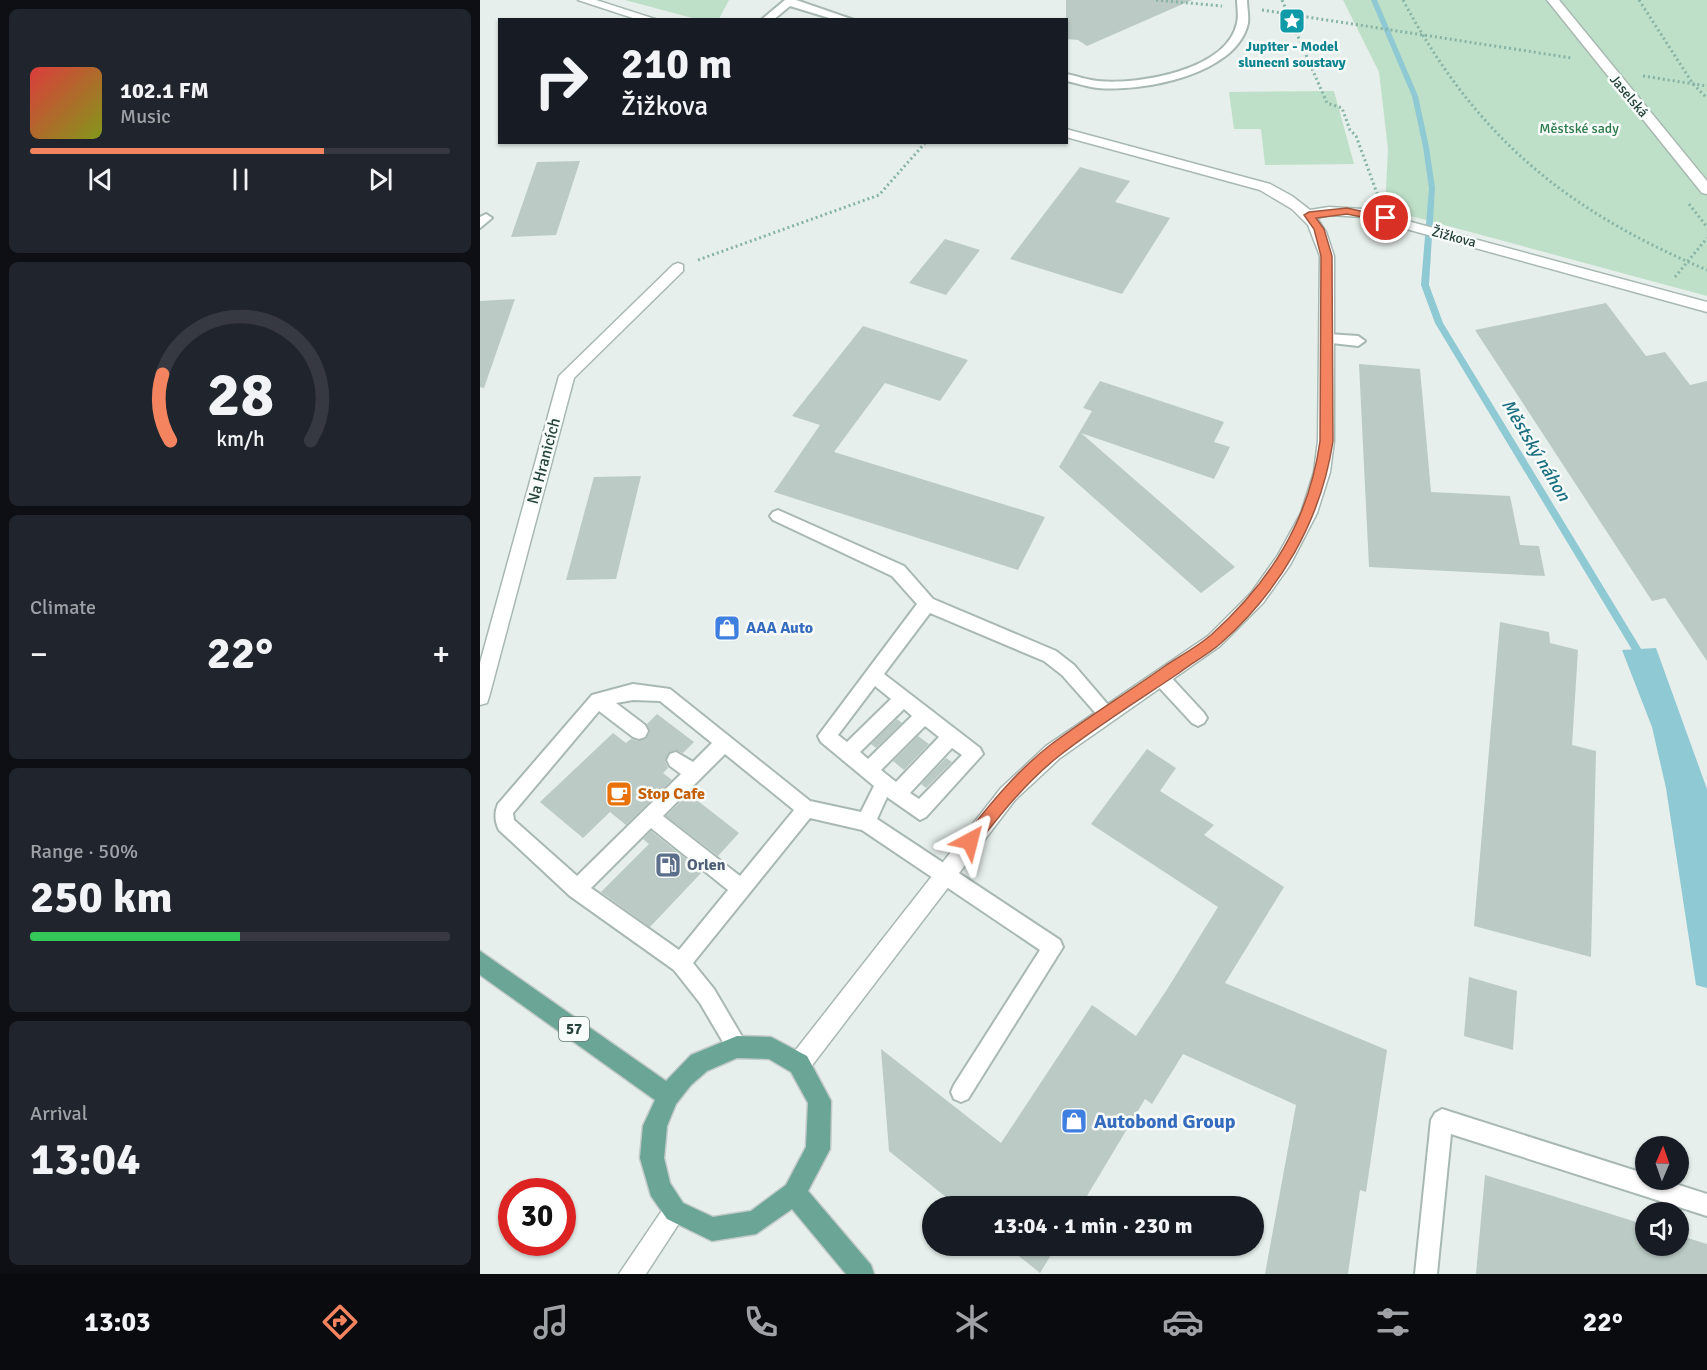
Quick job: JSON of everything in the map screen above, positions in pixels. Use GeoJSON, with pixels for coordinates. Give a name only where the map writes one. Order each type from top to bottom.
{"type":"FeatureCollection","features":[{"type":"Feature","properties":{"kind":"main road","name":"57"},"geometry":{"type":"LineString","coordinates":[[480,962],[668,1096]]}},
{"type":"Feature","properties":{"kind":"main road"},"geometry":{"type":"LineString","coordinates":[[737,1047],[771,1048],[799,1064],[819,1101],[818,1149],[794,1193],[756,1222],[712,1228],[675,1211],[658,1188],[652,1158],[656,1126],[668,1096],[683,1077],[699,1063],[737,1047]]}},
{"type":"Feature","properties":{"kind":"main road"},"geometry":{"type":"LineString","coordinates":[[794,1193],[862,1274]]}},
{"type":"Feature","properties":{"kind":"street"},"geometry":{"type":"LineString","coordinates":[[585,0],[646,18]]}},
{"type":"Feature","properties":{"kind":"street","name":"Jaselská"},"geometry":{"type":"LineString","coordinates":[[1553,0],[1707,190]]}},
{"type":"Feature","properties":{"kind":"street"},"geometry":{"type":"LineString","coordinates":[[799,1064],[1008,794],[1053,752],[1106,713],[1214,641],[1257,598],[1284,560],[1309,513],[1322,472],[1326,441],[1327,256],[1322,235],[1309,215],[1287,197],[1265,187],[1068,134]]}},
{"type":"Feature","properties":{"kind":"street","name":"Žižkova"},"geometry":{"type":"LineString","coordinates":[[1309,215],[1347,211],[1386,218],[1707,307]]}},
{"type":"Feature","properties":{"kind":"street","name":"Na Hranicích"},"geometry":{"type":"LineString","coordinates":[[480,697],[567,376],[678,268]]}},
{"type":"Feature","properties":{"kind":"street"},"geometry":{"type":"LineString","coordinates":[[631,1274],[675,1211]]}},
{"type":"Feature","properties":{"kind":"lane"},"geometry":{"type":"LineString","coordinates":[[769,18],[790,2],[842,18]]}},
{"type":"Feature","properties":{"kind":"lane"},"geometry":{"type":"LineString","coordinates":[[1068,77],[1102,85],[1155,83],[1204,66],[1236,41],[1243,4]]}},
{"type":"Feature","properties":{"kind":"lane"},"geometry":{"type":"LineString","coordinates":[[1328,339],[1358,341]]}},
{"type":"Feature","properties":{"kind":"lane"},"geometry":{"type":"LineString","coordinates":[[778,516],[898,571],[927,604],[1050,656],[1068,670],[1106,713]]}},
{"type":"Feature","properties":{"kind":"lane"},"geometry":{"type":"LineString","coordinates":[[873,675],[975,754],[921,811],[890,789],[827,736],[873,675],[927,604]]}},
{"type":"Feature","properties":{"kind":"lane"},"geometry":{"type":"LineString","coordinates":[[1161,678],[1198,718]]}},
{"type":"Feature","properties":{"kind":"lane"},"geometry":{"type":"LineString","coordinates":[[737,1047],[707,996],[681,963],[577,889],[505,824],[504,810],[598,700],[633,692],[664,694],[806,809],[866,822],[1053,947],[961,1092]]}},
{"type":"Feature","properties":{"kind":"lane"},"geometry":{"type":"LineString","coordinates":[[847,753],[903,699]]}},
{"type":"Feature","properties":{"kind":"lane"},"geometry":{"type":"LineString","coordinates":[[598,700],[639,731]]}},
{"type":"Feature","properties":{"kind":"lane"},"geometry":{"type":"LineString","coordinates":[[868,771],[924,715]]}},
{"type":"Feature","properties":{"kind":"lane"},"geometry":{"type":"LineString","coordinates":[[866,822],[890,789],[951,736]]}},
{"type":"Feature","properties":{"kind":"lane"},"geometry":{"type":"LineString","coordinates":[[577,889],[724,742]]}},
{"type":"Feature","properties":{"kind":"lane"},"geometry":{"type":"LineString","coordinates":[[676,760],[694,773]]}},
{"type":"Feature","properties":{"kind":"lane"},"geometry":{"type":"LineString","coordinates":[[681,963],[806,809]]}},
{"type":"Feature","properties":{"kind":"lane"},"geometry":{"type":"LineString","coordinates":[[650,816],[741,889]]}},
{"type":"Feature","properties":{"kind":"lane"},"geometry":{"type":"LineString","coordinates":[[1426,1274],[1442,1120],[1707,1205]]}},
{"type":"Feature","properties":{"kind":"path"},"geometry":{"type":"LineString","coordinates":[[1156,0],[1212,5],[1243,4]]}},
{"type":"Feature","properties":{"kind":"path"},"geometry":{"type":"LineString","coordinates":[[1211,0],[1212,5]]}},
{"type":"Feature","properties":{"kind":"path"},"geometry":{"type":"LineString","coordinates":[[1282,0],[1285,12],[1327,103],[1342,108],[1350,130],[1356,136],[1386,218]]}},
{"type":"Feature","properties":{"kind":"path"},"geometry":{"type":"LineString","coordinates":[[1403,0],[1420,36],[1463,98],[1527,162],[1563,194],[1609,224],[1707,270]]}},
{"type":"Feature","properties":{"kind":"path"},"geometry":{"type":"LineString","coordinates":[[1639,0],[1693,84],[1707,98]]}},
{"type":"Feature","properties":{"kind":"path"},"geometry":{"type":"LineString","coordinates":[[1285,12],[1407,34],[1601,62],[1644,76],[1707,86]]}},
{"type":"Feature","properties":{"kind":"path"},"geometry":{"type":"LineString","coordinates":[[678,268],[879,195],[924,144]]}},
{"type":"Feature","properties":{"kind":"path"},"geometry":{"type":"LineString","coordinates":[[1673,280],[1707,238]]}},
{"type":"Feature","properties":{"kind":"green space"},"geometry":{"type":"Polygon","coordinates":[[[625,0],[729,0],[720,18],[692,18],[625,0]]]}},
{"type":"Feature","properties":{"kind":"green space","name":"Městské sady"},"geometry":{"type":"Polygon","coordinates":[[[1343,0],[1707,0],[1707,296],[1385,209],[1388,149],[1379,72],[1343,0]]]}},
{"type":"Feature","properties":{"kind":"green space"},"geometry":{"type":"Polygon","coordinates":[[[1334,91],[1354,164],[1265,165],[1261,129],[1234,129],[1229,92],[1334,91]]]}},
{"type":"Feature","properties":{"kind":"water"},"geometry":{"type":"Polygon","coordinates":[[[1656,648],[1707,789],[1707,988],[1696,985],[1666,788],[1652,727],[1622,650],[1656,648]]]}},
{"type":"Feature","properties":{"kind":"building"},"geometry":{"type":"Polygon","coordinates":[[[1066,0],[1192,0],[1087,46],[1078,40],[1068,39],[1068,18],[1066,18],[1066,0]]]}},
{"type":"Feature","properties":{"kind":"building"},"geometry":{"type":"Polygon","coordinates":[[[580,161],[556,235],[511,237],[537,162],[580,161]]]}},
{"type":"Feature","properties":{"kind":"building"},"geometry":{"type":"Polygon","coordinates":[[[1080,167],[1130,181],[1115,202],[1170,218],[1122,294],[1010,259],[1080,167]]]}},
{"type":"Feature","properties":{"kind":"building"},"geometry":{"type":"Polygon","coordinates":[[[945,239],[980,250],[946,295],[909,283],[945,239]]]}},
{"type":"Feature","properties":{"kind":"building"},"geometry":{"type":"Polygon","coordinates":[[[515,299],[484,388],[480,387],[480,301],[515,299]]]}},
{"type":"Feature","properties":{"kind":"building"},"geometry":{"type":"Polygon","coordinates":[[[1606,303],[1646,356],[1665,352],[1690,385],[1707,381],[1707,661],[1665,598],[1652,601],[1475,330],[1606,303]]]}},
{"type":"Feature","properties":{"kind":"building"},"geometry":{"type":"Polygon","coordinates":[[[863,326],[968,360],[940,401],[885,383],[834,452],[1045,517],[1018,570],[774,492],[820,425],[792,416],[863,326]]]}},
{"type":"Feature","properties":{"kind":"building"},"geometry":{"type":"Polygon","coordinates":[[[1359,364],[1420,369],[1431,492],[1510,496],[1520,545],[1539,546],[1545,576],[1369,567],[1359,364]]]}},
{"type":"Feature","properties":{"kind":"building"},"geometry":{"type":"Polygon","coordinates":[[[1100,381],[1224,422],[1214,442],[1230,447],[1214,479],[1081,433],[1235,567],[1201,593],[1059,467],[1092,411],[1083,408],[1100,381]]]}},
{"type":"Feature","properties":{"kind":"building"},"geometry":{"type":"Polygon","coordinates":[[[641,476],[616,579],[566,580],[594,477],[641,476]]]}},
{"type":"Feature","properties":{"kind":"building"},"geometry":{"type":"Polygon","coordinates":[[[1500,622],[1549,632],[1550,643],[1578,650],[1572,745],[1596,751],[1591,957],[1474,926],[1500,622]]]}},
{"type":"Feature","properties":{"kind":"building"},"geometry":{"type":"Polygon","coordinates":[[[657,714],[694,742],[683,753],[675,750],[668,753],[665,761],[668,768],[663,773],[672,780],[626,825],[610,812],[583,838],[540,802],[613,733],[626,743],[631,739],[638,741],[646,739],[650,732],[647,724],[657,714]]]}},
{"type":"Feature","properties":{"kind":"building"},"geometry":{"type":"Polygon","coordinates":[[[897,719],[902,723],[876,748],[871,744],[897,719]]]}},
{"type":"Feature","properties":{"kind":"building"},"geometry":{"type":"Polygon","coordinates":[[[918,736],[929,744],[904,770],[893,761],[918,736]]]}},
{"type":"Feature","properties":{"kind":"building"},"geometry":{"type":"Polygon","coordinates":[[[1147,749],[1176,768],[1160,791],[1214,825],[1204,835],[1284,887],[1225,983],[1387,1050],[1366,1192],[1360,1190],[1348,1274],[1265,1274],[1296,1105],[1183,1054],[1152,1104],[1145,1099],[1087,1196],[945,1196],[889,1151],[881,1049],[1001,1143],[1092,1005],[1136,1036],[1218,907],[1091,824],[1147,749]]]}},
{"type":"Feature","properties":{"kind":"building"},"geometry":{"type":"Polygon","coordinates":[[[946,758],[952,762],[926,788],[921,784],[946,758]]]}},
{"type":"Feature","properties":{"kind":"building"},"geometry":{"type":"Polygon","coordinates":[[[689,794],[739,833],[718,856],[666,816],[689,794]]]}},
{"type":"Feature","properties":{"kind":"building"},"geometry":{"type":"Polygon","coordinates":[[[651,831],[702,872],[650,927],[601,892],[649,844],[643,839],[651,831]]]}},
{"type":"Feature","properties":{"kind":"building"},"geometry":{"type":"Polygon","coordinates":[[[1469,977],[1517,991],[1513,1050],[1464,1036],[1469,977]]]}},
{"type":"Feature","properties":{"kind":"building"},"geometry":{"type":"Polygon","coordinates":[[[1485,1175],[1635,1222],[1635,1256],[1689,1256],[1689,1238],[1707,1244],[1707,1274],[1476,1274],[1485,1175]]]}},
{"type":"Feature","properties":{"kind":"building"},"geometry":{"type":"Polygon","coordinates":[[[1019,1256],[1050,1256],[1040,1273],[1019,1256]]]}},
{"type":"Feature","properties":{"kind":"waterway","name":"Městský náhon"},"geometry":{"type":"LineString","coordinates":[[1374,0],[1415,96],[1426,147],[1432,188],[1425,285],[1439,323],[1643,660]]}},
{"type":"Feature","properties":{"kind":"place","name":"Jupiter - Model slunecni soustavy"},"geometry":{"type":"Point","coordinates":[1292,21]}},
{"type":"Feature","properties":{"kind":"place","name":"AAA Auto"},"geometry":{"type":"Point","coordinates":[727,628]}},
{"type":"Feature","properties":{"kind":"place","name":"Stop Cafe"},"geometry":{"type":"Point","coordinates":[619,794]}},
{"type":"Feature","properties":{"kind":"place","name":"Orlen"},"geometry":{"type":"Point","coordinates":[668,865]}},
{"type":"Feature","properties":{"kind":"place","name":"Autobond Group"},"geometry":{"type":"Point","coordinates":[1074,1121]}},
{"type":"Feature","properties":{"kind":"route"},"geometry":{"type":"LineString","coordinates":[[970,841],[1008,794],[1053,752],[1106,713],[1214,641],[1257,598],[1284,560],[1309,513],[1322,472],[1326,441],[1327,256],[1319,229],[1309,215],[1347,211],[1386,218]]}}]}
